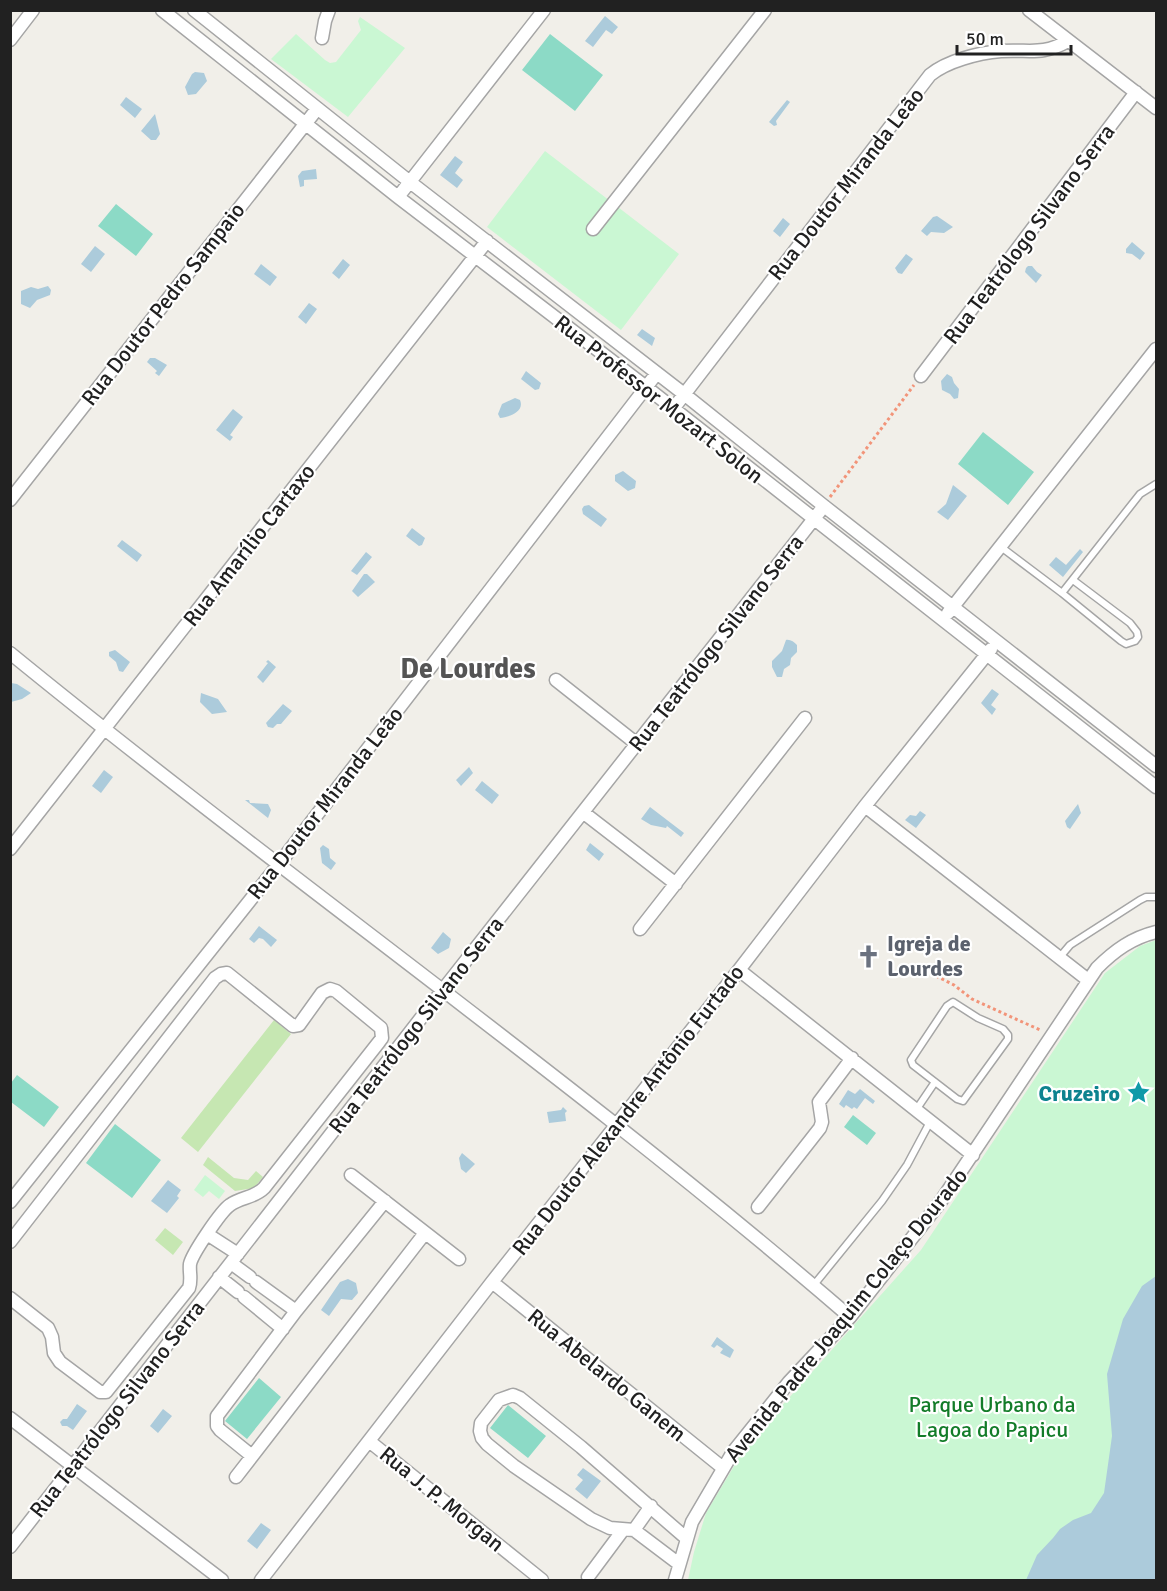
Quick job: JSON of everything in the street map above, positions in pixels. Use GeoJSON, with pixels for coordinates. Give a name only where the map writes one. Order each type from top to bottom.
{"type":"FeatureCollection","features":[{"type":"Feature","properties":{"kind":"street"},"geometry":{"type":"LineString","coordinates":[[10,40],[33,10]]}},
{"type":"Feature","properties":{"kind":"street","name":"Rua Professor Mozart Solon"},"geometry":{"type":"LineString","coordinates":[[162,10],[398,197],[646,387],[1156,787]]}},
{"type":"Feature","properties":{"kind":"street","name":"Rua Professor Mozart Solon"},"geometry":{"type":"LineString","coordinates":[[194,10],[317,109],[684,394],[1156,766]]}},
{"type":"Feature","properties":{"kind":"street"},"geometry":{"type":"LineString","coordinates":[[322,38],[329,10]]}},
{"type":"Feature","properties":{"kind":"street"},"geometry":{"type":"LineString","coordinates":[[398,197],[544,10]]}},
{"type":"Feature","properties":{"kind":"street"},"geometry":{"type":"LineString","coordinates":[[594,229],[765,10]]}},
{"type":"Feature","properties":{"kind":"street"},"geometry":{"type":"LineString","coordinates":[[1029,10],[1156,108]]}},
{"type":"Feature","properties":{"kind":"street","name":"Rua Doutor Miranda Leão"},"geometry":{"type":"LineString","coordinates":[[673,409],[930,75],[946,65],[980,55],[1000,51],[1046,51],[1068,41]]}},
{"type":"Feature","properties":{"kind":"street","name":"Rua Teatrólogo Silvano Serra"},"geometry":{"type":"LineString","coordinates":[[921,376],[1136,92]]}},
{"type":"Feature","properties":{"kind":"street","name":"Rua Doutor Pedro Sampaio"},"geometry":{"type":"LineString","coordinates":[[10,500],[317,109]]}},
{"type":"Feature","properties":{"kind":"street","name":"Rua Amarílio Cartaxo"},"geometry":{"type":"LineString","coordinates":[[10,849],[487,241]]}},
{"type":"Feature","properties":{"kind":"street"},"geometry":{"type":"LineString","coordinates":[[944,619],[1156,349]]}},
{"type":"Feature","properties":{"kind":"street","name":"Rua Doutor Miranda Leão"},"geometry":{"type":"LineString","coordinates":[[10,1202],[279,864],[657,373]]}},
{"type":"Feature","properties":{"kind":"street","name":"Rua Teatrólogo Silvano Serra"},"geometry":{"type":"LineString","coordinates":[[10,1547],[442,991],[824,506]]}},
{"type":"Feature","properties":{"kind":"street","name":"Rua Doutor Alexandre Antônio Furtado"},"geometry":{"type":"LineString","coordinates":[[261,1581],[492,1282],[997,641]]}},
{"type":"Feature","properties":{"kind":"street"},"geometry":{"type":"LineString","coordinates":[[10,653],[104,730],[617,1124],[850,1317]]}},
{"type":"Feature","properties":{"kind":"street"},"geometry":{"type":"LineString","coordinates":[[556,680],[637,744]]}},
{"type":"Feature","properties":{"kind":"street"},"geometry":{"type":"LineString","coordinates":[[640,929],[805,718]]}},
{"type":"Feature","properties":{"kind":"street"},"geometry":{"type":"LineString","coordinates":[[865,807],[1088,980]]}},
{"type":"Feature","properties":{"kind":"street"},"geometry":{"type":"LineString","coordinates":[[584,813],[676,884]]}},
{"type":"Feature","properties":{"kind":"street","name":"Avenida Padre Joaquim Colaço Dourado"},"geometry":{"type":"LineString","coordinates":[[675,1581],[692,1522],[723,1468],[789,1382],[850,1317],[941,1201],[1088,980],[1106,959],[1125,944],[1139,936],[1156,932]]}},
{"type":"Feature","properties":{"kind":"street"},"geometry":{"type":"LineString","coordinates":[[739,970],[973,1155]]}},
{"type":"Feature","properties":{"kind":"street"},"geometry":{"type":"LineString","coordinates":[[10,1242],[218,975],[226,973],[293,1026],[299,1025],[324,991],[334,989],[378,1023],[382,1038],[264,1188],[254,1196],[238,1201],[227,1208],[191,1260],[189,1288],[103,1393],[60,1362],[54,1353],[48,1328],[10,1298]]}},
{"type":"Feature","properties":{"kind":"street"},"geometry":{"type":"LineString","coordinates":[[758,1207],[820,1128],[822,1122],[819,1102],[852,1058]]}},
{"type":"Feature","properties":{"kind":"street"},"geometry":{"type":"LineString","coordinates":[[351,1174],[459,1259]]}},
{"type":"Feature","properties":{"kind":"street"},"geometry":{"type":"LineString","coordinates":[[252,1456],[220,1430],[217,1426],[217,1416],[296,1311],[385,1202]]}},
{"type":"Feature","properties":{"kind":"street"},"geometry":{"type":"LineString","coordinates":[[236,1477],[425,1233]]}},
{"type":"Feature","properties":{"kind":"street"},"geometry":{"type":"LineString","coordinates":[[207,1234],[253,1279],[296,1311]]}},
{"type":"Feature","properties":{"kind":"street"},"geometry":{"type":"LineString","coordinates":[[219,1277],[282,1329]]}},
{"type":"Feature","properties":{"kind":"street","name":"Rua Abelardo Ganem"},"geometry":{"type":"LineString","coordinates":[[492,1282],[723,1468]]}},
{"type":"Feature","properties":{"kind":"street"},"geometry":{"type":"LineString","coordinates":[[679,1564],[629,1530],[610,1528],[591,1519],[514,1466],[482,1438],[481,1423],[498,1400],[513,1395],[520,1398],[651,1506],[686,1538]]}},
{"type":"Feature","properties":{"kind":"street"},"geometry":{"type":"LineString","coordinates":[[10,1418],[222,1581]]}},
{"type":"Feature","properties":{"kind":"street","name":"Rua J. P. Morgan"},"geometry":{"type":"LineString","coordinates":[[369,1441],[542,1581]]}},
{"type":"Feature","properties":{"kind":"street"},"geometry":{"type":"LineString","coordinates":[[588,1577],[651,1506]]}},
{"type":"Feature","properties":{"kind":"lane"},"geometry":{"type":"LineString","coordinates":[[1062,593],[1140,494],[1156,484]]}},
{"type":"Feature","properties":{"kind":"lane"},"geometry":{"type":"LineString","coordinates":[[1001,547],[1121,642],[1126,644],[1135,641],[1138,637],[1137,632],[1130,623],[1073,580]]}},
{"type":"Feature","properties":{"kind":"lane"},"geometry":{"type":"LineString","coordinates":[[1059,958],[1070,945],[1140,900],[1146,897],[1156,897]]}},
{"type":"Feature","properties":{"kind":"lane"},"geometry":{"type":"LineString","coordinates":[[950,1003],[956,1003],[978,1018],[1006,1032],[1008,1039],[963,1101],[935,1082],[913,1065],[911,1060],[950,1003]]}},
{"type":"Feature","properties":{"kind":"lane"},"geometry":{"type":"LineString","coordinates":[[916,1110],[935,1082]]}},
{"type":"Feature","properties":{"kind":"lane"},"geometry":{"type":"LineString","coordinates":[[813,1286],[882,1201],[907,1165],[930,1121]]}},
{"type":"Feature","properties":{"kind":"path"},"geometry":{"type":"LineString","coordinates":[[824,506],[921,376]]}},
{"type":"Feature","properties":{"kind":"path"},"geometry":{"type":"LineString","coordinates":[[936,976],[954,985],[972,999],[1052,1036]]}},
{"type":"Feature","properties":{"kind":"green space"},"geometry":{"type":"Polygon","coordinates":[[[360,17],[405,48],[348,117],[271,59],[296,34],[325,60],[330,63],[336,62],[361,30],[358,21],[360,17]]]}},
{"type":"Feature","properties":{"kind":"green space"},"geometry":{"type":"Polygon","coordinates":[[[550,34],[603,75],[575,111],[522,70],[550,34]]]}},
{"type":"Feature","properties":{"kind":"green space"},"geometry":{"type":"Polygon","coordinates":[[[545,151],[679,254],[621,330],[487,227],[545,151]]]}},
{"type":"Feature","properties":{"kind":"green space"},"geometry":{"type":"Polygon","coordinates":[[[116,204],[153,234],[136,256],[98,226],[116,204]]]}},
{"type":"Feature","properties":{"kind":"green space"},"geometry":{"type":"Polygon","coordinates":[[[983,432],[1034,472],[1008,505],[958,464],[983,432]]]}},
{"type":"Feature","properties":{"kind":"green space","name":"Parque Urbano da Lagoa do Papicu"},"geometry":{"type":"Polygon","coordinates":[[[1156,940],[1156,1580],[688,1580],[706,1513],[746,1446],[921,1250],[1105,973],[1140,946],[1156,940]]]}},
{"type":"Feature","properties":{"kind":"green space"},"geometry":{"type":"Polygon","coordinates":[[[274,1020],[291,1034],[198,1152],[181,1138],[274,1020]]]}},
{"type":"Feature","properties":{"kind":"green space"},"geometry":{"type":"Polygon","coordinates":[[[17,1075],[59,1107],[44,1127],[11,1102],[11,1083],[17,1075]]]}},
{"type":"Feature","properties":{"kind":"green space"},"geometry":{"type":"Polygon","coordinates":[[[853,1115],[876,1133],[867,1145],[844,1127],[853,1115]]]}},
{"type":"Feature","properties":{"kind":"green space"},"geometry":{"type":"Polygon","coordinates":[[[115,1124],[161,1160],[132,1198],[86,1163],[115,1124]]]}},
{"type":"Feature","properties":{"kind":"green space"},"geometry":{"type":"Polygon","coordinates":[[[208,1157],[234,1178],[248,1180],[256,1171],[263,1177],[254,1188],[235,1191],[203,1165],[208,1157]]]}},
{"type":"Feature","properties":{"kind":"green space"},"geometry":{"type":"Polygon","coordinates":[[[205,1175],[225,1191],[219,1199],[209,1191],[203,1197],[194,1190],[205,1175]]]}},
{"type":"Feature","properties":{"kind":"green space"},"geometry":{"type":"Polygon","coordinates":[[[165,1228],[183,1242],[173,1255],[155,1240],[165,1228]]]}},
{"type":"Feature","properties":{"kind":"green space"},"geometry":{"type":"Polygon","coordinates":[[[259,1378],[281,1397],[247,1439],[225,1421],[259,1378]]]}},
{"type":"Feature","properties":{"kind":"green space"},"geometry":{"type":"Polygon","coordinates":[[[508,1405],[546,1436],[528,1458],[490,1428],[508,1405]]]}},
{"type":"Feature","properties":{"kind":"water"},"geometry":{"type":"Polygon","coordinates":[[[605,16],[618,27],[612,34],[606,30],[593,47],[585,41],[605,16]]]}},
{"type":"Feature","properties":{"kind":"water"},"geometry":{"type":"Polygon","coordinates":[[[195,72],[204,73],[207,81],[196,94],[188,95],[185,87],[195,72]]]}},
{"type":"Feature","properties":{"kind":"water"},"geometry":{"type":"Polygon","coordinates":[[[126,97],[142,109],[135,118],[120,105],[126,97]]]}},
{"type":"Feature","properties":{"kind":"water"},"geometry":{"type":"Polygon","coordinates":[[[787,100],[790,102],[776,121],[777,125],[774,126],[769,122],[787,100]]]}},
{"type":"Feature","properties":{"kind":"water"},"geometry":{"type":"Polygon","coordinates":[[[155,114],[160,134],[156,140],[151,140],[141,131],[155,114]]]}},
{"type":"Feature","properties":{"kind":"water"},"geometry":{"type":"Polygon","coordinates":[[[455,156],[463,162],[455,173],[463,180],[457,188],[440,175],[455,156]]]}},
{"type":"Feature","properties":{"kind":"water"},"geometry":{"type":"Polygon","coordinates":[[[316,169],[317,179],[304,180],[304,186],[300,187],[298,176],[302,171],[316,169]]]}},
{"type":"Feature","properties":{"kind":"water"},"geometry":{"type":"Polygon","coordinates":[[[937,216],[953,227],[944,233],[931,232],[927,236],[921,231],[933,217],[937,216]]]}},
{"type":"Feature","properties":{"kind":"water"},"geometry":{"type":"Polygon","coordinates":[[[783,218],[790,224],[780,237],[773,231],[783,218]]]}},
{"type":"Feature","properties":{"kind":"water"},"geometry":{"type":"Polygon","coordinates":[[[1132,242],[1145,253],[1140,260],[1126,253],[1126,249],[1132,242]]]}},
{"type":"Feature","properties":{"kind":"water"},"geometry":{"type":"Polygon","coordinates":[[[95,246],[105,254],[91,272],[81,264],[95,246]]]}},
{"type":"Feature","properties":{"kind":"water"},"geometry":{"type":"Polygon","coordinates":[[[906,254],[913,259],[902,274],[898,273],[895,268],[906,254]]]}},
{"type":"Feature","properties":{"kind":"water"},"geometry":{"type":"Polygon","coordinates":[[[343,259],[350,265],[339,279],[332,273],[343,259]]]}},
{"type":"Feature","properties":{"kind":"water"},"geometry":{"type":"Polygon","coordinates":[[[261,264],[277,277],[270,286],[254,274],[261,264]]]}},
{"type":"Feature","properties":{"kind":"water"},"geometry":{"type":"Polygon","coordinates":[[[1028,266],[1032,266],[1042,275],[1036,283],[1025,272],[1028,266]]]}},
{"type":"Feature","properties":{"kind":"water"},"geometry":{"type":"Polygon","coordinates":[[[48,286],[51,290],[50,295],[37,300],[30,308],[21,304],[21,291],[31,287],[38,289],[48,286]]]}},
{"type":"Feature","properties":{"kind":"water"},"geometry":{"type":"Polygon","coordinates":[[[309,303],[317,309],[306,324],[298,317],[309,303]]]}},
{"type":"Feature","properties":{"kind":"water"},"geometry":{"type":"Polygon","coordinates":[[[642,329],[655,338],[652,346],[637,335],[642,329]]]}},
{"type":"Feature","properties":{"kind":"water"},"geometry":{"type":"Polygon","coordinates":[[[150,358],[155,358],[167,365],[159,376],[147,362],[150,358]]]}},
{"type":"Feature","properties":{"kind":"water"},"geometry":{"type":"Polygon","coordinates":[[[526,371],[541,383],[539,389],[535,390],[521,379],[526,371]]]}},
{"type":"Feature","properties":{"kind":"water"},"geometry":{"type":"Polygon","coordinates":[[[947,374],[952,377],[959,389],[958,398],[954,399],[942,390],[941,381],[947,374]]]}},
{"type":"Feature","properties":{"kind":"water"},"geometry":{"type":"Polygon","coordinates":[[[515,398],[520,400],[521,404],[518,411],[500,418],[498,414],[502,404],[515,398]]]}},
{"type":"Feature","properties":{"kind":"water"},"geometry":{"type":"Polygon","coordinates":[[[233,409],[243,417],[230,435],[233,437],[230,441],[216,430],[233,409]]]}},
{"type":"Feature","properties":{"kind":"water"},"geometry":{"type":"Polygon","coordinates":[[[623,471],[636,481],[635,488],[628,491],[615,481],[615,475],[623,471]]]}},
{"type":"Feature","properties":{"kind":"water"},"geometry":{"type":"Polygon","coordinates":[[[953,485],[967,496],[948,520],[937,512],[946,504],[953,485]]]}},
{"type":"Feature","properties":{"kind":"water"},"geometry":{"type":"Polygon","coordinates":[[[589,505],[607,519],[601,527],[583,514],[584,506],[589,505]]]}},
{"type":"Feature","properties":{"kind":"water"},"geometry":{"type":"Polygon","coordinates":[[[412,528],[425,538],[422,545],[419,546],[406,536],[412,528]]]}},
{"type":"Feature","properties":{"kind":"water"},"geometry":{"type":"Polygon","coordinates":[[[122,540],[142,555],[137,562],[117,546],[122,540]]]}},
{"type":"Feature","properties":{"kind":"water"},"geometry":{"type":"Polygon","coordinates":[[[1080,549],[1083,552],[1063,577],[1049,565],[1056,557],[1066,565],[1080,549]]]}},
{"type":"Feature","properties":{"kind":"water"},"geometry":{"type":"Polygon","coordinates":[[[366,552],[372,557],[357,575],[351,571],[366,552]]]}},
{"type":"Feature","properties":{"kind":"water"},"geometry":{"type":"Polygon","coordinates":[[[364,574],[375,582],[358,597],[352,591],[364,574]]]}},
{"type":"Feature","properties":{"kind":"water"},"geometry":{"type":"Polygon","coordinates":[[[786,640],[797,645],[797,652],[791,658],[790,665],[784,669],[782,677],[777,677],[772,661],[782,651],[786,640]]]}},
{"type":"Feature","properties":{"kind":"water"},"geometry":{"type":"Polygon","coordinates":[[[115,650],[130,662],[123,672],[119,671],[116,662],[109,656],[109,652],[115,650]]]}},
{"type":"Feature","properties":{"kind":"water"},"geometry":{"type":"Polygon","coordinates":[[[268,660],[276,667],[263,683],[257,677],[268,660]]]}},
{"type":"Feature","properties":{"kind":"water"},"geometry":{"type":"Polygon","coordinates":[[[11,683],[17,684],[31,693],[11,702],[11,683]]]}},
{"type":"Feature","properties":{"kind":"water"},"geometry":{"type":"Polygon","coordinates":[[[992,689],[999,694],[991,705],[996,709],[992,715],[981,703],[992,689]]]}},
{"type":"Feature","properties":{"kind":"water"},"geometry":{"type":"Polygon","coordinates":[[[201,693],[218,699],[227,712],[212,714],[200,702],[201,693]]]}},
{"type":"Feature","properties":{"kind":"water"},"geometry":{"type":"Polygon","coordinates":[[[283,704],[292,711],[281,724],[273,728],[268,727],[266,723],[283,704]]]}},
{"type":"Feature","properties":{"kind":"water"},"geometry":{"type":"Polygon","coordinates":[[[469,767],[473,773],[461,786],[456,780],[469,767]]]}},
{"type":"Feature","properties":{"kind":"water"},"geometry":{"type":"Polygon","coordinates":[[[104,770],[113,777],[101,793],[92,786],[104,770]]]}},
{"type":"Feature","properties":{"kind":"water"},"geometry":{"type":"Polygon","coordinates":[[[482,781],[499,795],[492,804],[475,790],[482,781]]]}},
{"type":"Feature","properties":{"kind":"water"},"geometry":{"type":"Polygon","coordinates":[[[245,800],[249,800],[250,803],[268,804],[271,810],[268,818],[245,800]]]}},
{"type":"Feature","properties":{"kind":"water"},"geometry":{"type":"Polygon","coordinates":[[[1078,804],[1081,813],[1070,829],[1065,821],[1078,804]]]}},
{"type":"Feature","properties":{"kind":"water"},"geometry":{"type":"Polygon","coordinates":[[[650,807],[684,833],[681,837],[667,826],[666,828],[651,825],[641,819],[650,807]]]}},
{"type":"Feature","properties":{"kind":"water"},"geometry":{"type":"Polygon","coordinates":[[[920,811],[926,815],[916,828],[905,820],[910,815],[916,816],[920,811]]]}},
{"type":"Feature","properties":{"kind":"water"},"geometry":{"type":"Polygon","coordinates":[[[590,843],[604,854],[599,861],[586,850],[590,843]]]}},
{"type":"Feature","properties":{"kind":"water"},"geometry":{"type":"Polygon","coordinates":[[[323,845],[329,849],[330,858],[336,863],[331,870],[322,863],[320,848],[323,845]]]}},
{"type":"Feature","properties":{"kind":"water"},"geometry":{"type":"Polygon","coordinates":[[[259,926],[277,940],[271,947],[263,939],[259,938],[254,943],[249,939],[259,926]]]}},
{"type":"Feature","properties":{"kind":"water"},"geometry":{"type":"Polygon","coordinates":[[[443,932],[451,939],[449,948],[438,954],[431,948],[443,932]]]}},
{"type":"Feature","properties":{"kind":"water"},"geometry":{"type":"Polygon","coordinates":[[[860,1089],[875,1101],[873,1104],[865,1098],[857,1109],[846,1105],[844,1108],[839,1104],[848,1090],[855,1094],[860,1089]]]}},
{"type":"Feature","properties":{"kind":"water"},"geometry":{"type":"Polygon","coordinates":[[[563,1107],[567,1111],[566,1121],[549,1123],[547,1112],[561,1110],[563,1107]]]}},
{"type":"Feature","properties":{"kind":"water"},"geometry":{"type":"Polygon","coordinates":[[[462,1153],[475,1164],[466,1173],[461,1169],[459,1158],[462,1153]]]}},
{"type":"Feature","properties":{"kind":"water"},"geometry":{"type":"Polygon","coordinates":[[[168,1180],[181,1190],[177,1196],[179,1198],[167,1213],[151,1201],[168,1180]]]}},
{"type":"Feature","properties":{"kind":"water"},"geometry":{"type":"Polygon","coordinates":[[[1156,1276],[1156,1580],[1026,1580],[1037,1555],[1060,1529],[1073,1520],[1091,1513],[1104,1493],[1112,1436],[1107,1374],[1123,1319],[1142,1286],[1156,1276]]]}},
{"type":"Feature","properties":{"kind":"water"},"geometry":{"type":"Polygon","coordinates":[[[348,1279],[356,1283],[358,1293],[352,1300],[341,1299],[329,1316],[321,1310],[340,1282],[348,1279]]]}},
{"type":"Feature","properties":{"kind":"water"},"geometry":{"type":"Polygon","coordinates":[[[717,1337],[734,1350],[730,1358],[720,1353],[723,1349],[717,1345],[714,1348],[711,1346],[717,1337]]]}},
{"type":"Feature","properties":{"kind":"water"},"geometry":{"type":"Polygon","coordinates":[[[77,1404],[87,1411],[73,1430],[62,1426],[60,1422],[67,1419],[77,1404]]]}},
{"type":"Feature","properties":{"kind":"water"},"geometry":{"type":"Polygon","coordinates":[[[163,1409],[172,1416],[158,1433],[150,1426],[163,1409]]]}},
{"type":"Feature","properties":{"kind":"water"},"geometry":{"type":"Polygon","coordinates":[[[583,1468],[601,1481],[587,1499],[575,1489],[583,1480],[577,1475],[583,1468]]]}},
{"type":"Feature","properties":{"kind":"water"},"geometry":{"type":"Polygon","coordinates":[[[261,1523],[271,1530],[257,1549],[247,1541],[261,1523]]]}},
{"type":"Feature","properties":{"kind":"place","name":"Igreja de Lourdes"},"geometry":{"type":"Point","coordinates":[869,956]}},
{"type":"Feature","properties":{"kind":"place","name":"Cruzeiro"},"geometry":{"type":"Point","coordinates":[1138,1093]}},
{"type":"Feature","properties":{"kind":"district","name":"De Lourdes"},"geometry":{"type":"Point","coordinates":[468,669]}}]}
